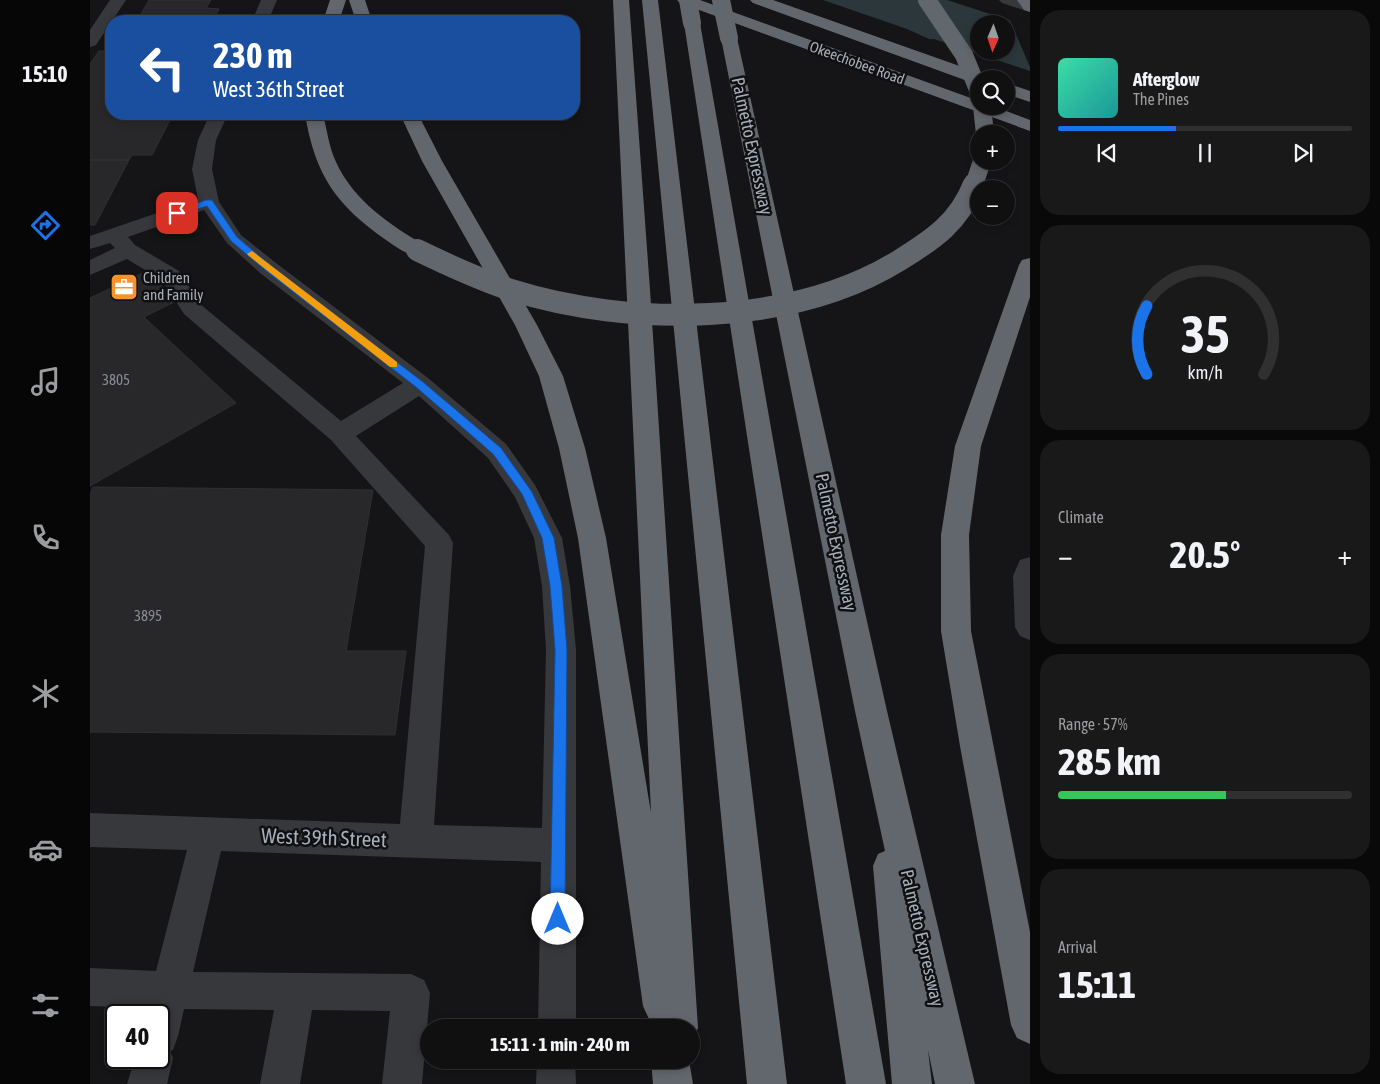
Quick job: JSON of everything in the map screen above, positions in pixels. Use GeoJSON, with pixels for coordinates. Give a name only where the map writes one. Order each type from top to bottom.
{"type":"FeatureCollection","features":[{"type":"Feature","properties":{"kind":"highway"},"geometry":{"type":"LineString","coordinates":[[333,15],[338,0]]}},
{"type":"Feature","properties":{"kind":"highway"},"geometry":{"type":"LineString","coordinates":[[357,0],[362,15]]}},
{"type":"Feature","properties":{"kind":"highway"},"geometry":{"type":"LineString","coordinates":[[621,0],[639,290],[679,1019]]}},
{"type":"Feature","properties":{"kind":"highway","name":"Palmetto Expressway"},"geometry":{"type":"LineString","coordinates":[[720,0],[871,710],[955,1084]]}},
{"type":"Feature","properties":{"kind":"highway","name":"Okeechobee Road"},"geometry":{"type":"LineString","coordinates":[[758,0],[970,76]]}},
{"type":"Feature","properties":{"kind":"highway"},"geometry":{"type":"LineString","coordinates":[[927,0],[952,34],[970,70]]}},
{"type":"Feature","properties":{"kind":"highway"},"geometry":{"type":"LineString","coordinates":[[1025,0],[1030,7]]}},
{"type":"Feature","properties":{"kind":"highway"},"geometry":{"type":"LineString","coordinates":[[651,4],[767,1084]]}},
{"type":"Feature","properties":{"kind":"highway"},"geometry":{"type":"LineString","coordinates":[[688,8],[866,1084]]}},
{"type":"Feature","properties":{"kind":"highway","name":"Okeechobee Road"},"geometry":{"type":"LineString","coordinates":[[688,8],[1030,126]]}},
{"type":"Feature","properties":{"kind":"highway"},"geometry":{"type":"LineString","coordinates":[[1015,91],[1030,97]]}},
{"type":"Feature","properties":{"kind":"highway"},"geometry":{"type":"LineString","coordinates":[[315,120],[321,152],[343,192],[359,210],[386,231],[417,250],[478,279],[526,295],[578,306],[629,312],[668,314],[710,313],[752,309],[820,295],[874,276],[909,256],[945,229],[961,210],[975,184],[979,170]]}},
{"type":"Feature","properties":{"kind":"highway"},"geometry":{"type":"LineString","coordinates":[[412,120],[432,161],[526,325],[551,376],[572,448],[592,538],[611,656],[664,1019]]}},
{"type":"Feature","properties":{"kind":"highway"},"geometry":{"type":"LineString","coordinates":[[1030,265],[1026,286],[968,446],[955,535],[956,631],[976,746],[1030,1025]]}},
{"type":"Feature","properties":{"kind":"highway"},"geometry":{"type":"LineString","coordinates":[[871,710],[896,911],[912,1084]]}},
{"type":"Feature","properties":{"kind":"highway"},"geometry":{"type":"LineString","coordinates":[[671,1069],[672,1084]]}},
{"type":"Feature","properties":{"kind":"highway"},"geometry":{"type":"LineString","coordinates":[[681,1069],[682,1084]]}},
{"type":"Feature","properties":{"kind":"street"},"geometry":{"type":"LineString","coordinates":[[108,15],[118,0]]}},
{"type":"Feature","properties":{"kind":"street"},"geometry":{"type":"LineString","coordinates":[[263,15],[269,0]]}},
{"type":"Feature","properties":{"kind":"street"},"geometry":{"type":"LineString","coordinates":[[1007,0],[1030,7]]}},
{"type":"Feature","properties":{"kind":"street"},"geometry":{"type":"LineString","coordinates":[[91,40],[105,19]]}},
{"type":"Feature","properties":{"kind":"street"},"geometry":{"type":"LineString","coordinates":[[91,40],[105,39]]}},
{"type":"Feature","properties":{"kind":"street"},"geometry":{"type":"LineString","coordinates":[[216,120],[207,140],[202,169],[209,202],[234,239],[261,262],[420,384],[497,451],[526,492],[548,538],[556,586],[561,650],[557,1019]]}},
{"type":"Feature","properties":{"kind":"street"},"geometry":{"type":"LineString","coordinates":[[90,268],[121,243],[209,202]]}},
{"type":"Feature","properties":{"kind":"street"},"geometry":{"type":"LineString","coordinates":[[90,243],[121,243],[171,276],[192,309],[340,434],[439,543],[416,841]]}},
{"type":"Feature","properties":{"kind":"street"},"geometry":{"type":"LineString","coordinates":[[340,434],[420,384]]}},
{"type":"Feature","properties":{"kind":"street"},"geometry":{"type":"LineString","coordinates":[[1030,568],[1027,576],[1030,627]]}},
{"type":"Feature","properties":{"kind":"street","name":"West 39th Street"},"geometry":{"type":"LineString","coordinates":[[90,830],[558,846]]}},
{"type":"Feature","properties":{"kind":"street"},"geometry":{"type":"LineString","coordinates":[[167,1004],[208,834]]}},
{"type":"Feature","properties":{"kind":"street"},"geometry":{"type":"LineString","coordinates":[[90,987],[170,990],[411,993],[402,1084]]}},
{"type":"Feature","properties":{"kind":"street"},"geometry":{"type":"LineString","coordinates":[[280,1084],[296,992]]}},
{"type":"Feature","properties":{"kind":"street"},"geometry":{"type":"LineString","coordinates":[[147,1084],[151,1069]]}},
{"type":"Feature","properties":{"kind":"street"},"geometry":{"type":"LineString","coordinates":[[556,1069],[556,1084]]}},
{"type":"Feature","properties":{"kind":"shaded area"},"geometry":{"type":"Polygon","coordinates":[[[823,0],[947,0],[993,15],[970,15],[970,51],[929,39],[907,29],[823,0]]]}},
{"type":"Feature","properties":{"kind":"shaded area"},"geometry":{"type":"Polygon","coordinates":[[[1015,22],[1030,27],[1030,71],[997,60],[1015,60],[1015,22]]]}},
{"type":"Feature","properties":{"kind":"pier"},"geometry":{"type":"Polygon","coordinates":[[[1015,20],[1030,25],[1030,67],[1015,32],[1015,20]]]}},
{"type":"Feature","properties":{"kind":"building"},"geometry":{"type":"Polygon","coordinates":[[[149,0],[211,0],[206,8],[219,9],[216,15],[140,15],[149,0]]]}},
{"type":"Feature","properties":{"kind":"building"},"geometry":{"type":"Polygon","coordinates":[[[99,51],[105,51],[105,120],[170,120],[152,155],[132,155],[129,160],[90,160],[90,64],[99,51]]]}},
{"type":"Feature","properties":{"kind":"building"},"geometry":{"type":"Polygon","coordinates":[[[90,160],[129,160],[95,225],[90,225],[90,160]]]}},
{"type":"Feature","properties":{"kind":"building"},"geometry":{"type":"Polygon","coordinates":[[[145,272],[178,300],[144,317],[236,403],[90,486],[90,298],[145,272]]]}},
{"type":"Feature","properties":{"kind":"building"},"geometry":{"type":"Polygon","coordinates":[[[93,487],[373,490],[346,651],[406,651],[395,735],[90,732],[90,495],[93,487]]]}},
{"type":"Feature","properties":{"kind":"slow traffic"},"geometry":{"type":"LineString","coordinates":[[252,254],[394,364]]}},
{"type":"Feature","properties":{"kind":"place","name":"Children and Family"},"geometry":{"type":"Point","coordinates":[124,287]}},
{"type":"Feature","properties":{"kind":"route"},"geometry":{"type":"LineString","coordinates":[[177,213],[209,202],[234,239],[268,268],[420,384],[497,451],[526,492],[548,538],[556,586],[561,650],[558,919]]}}]}
